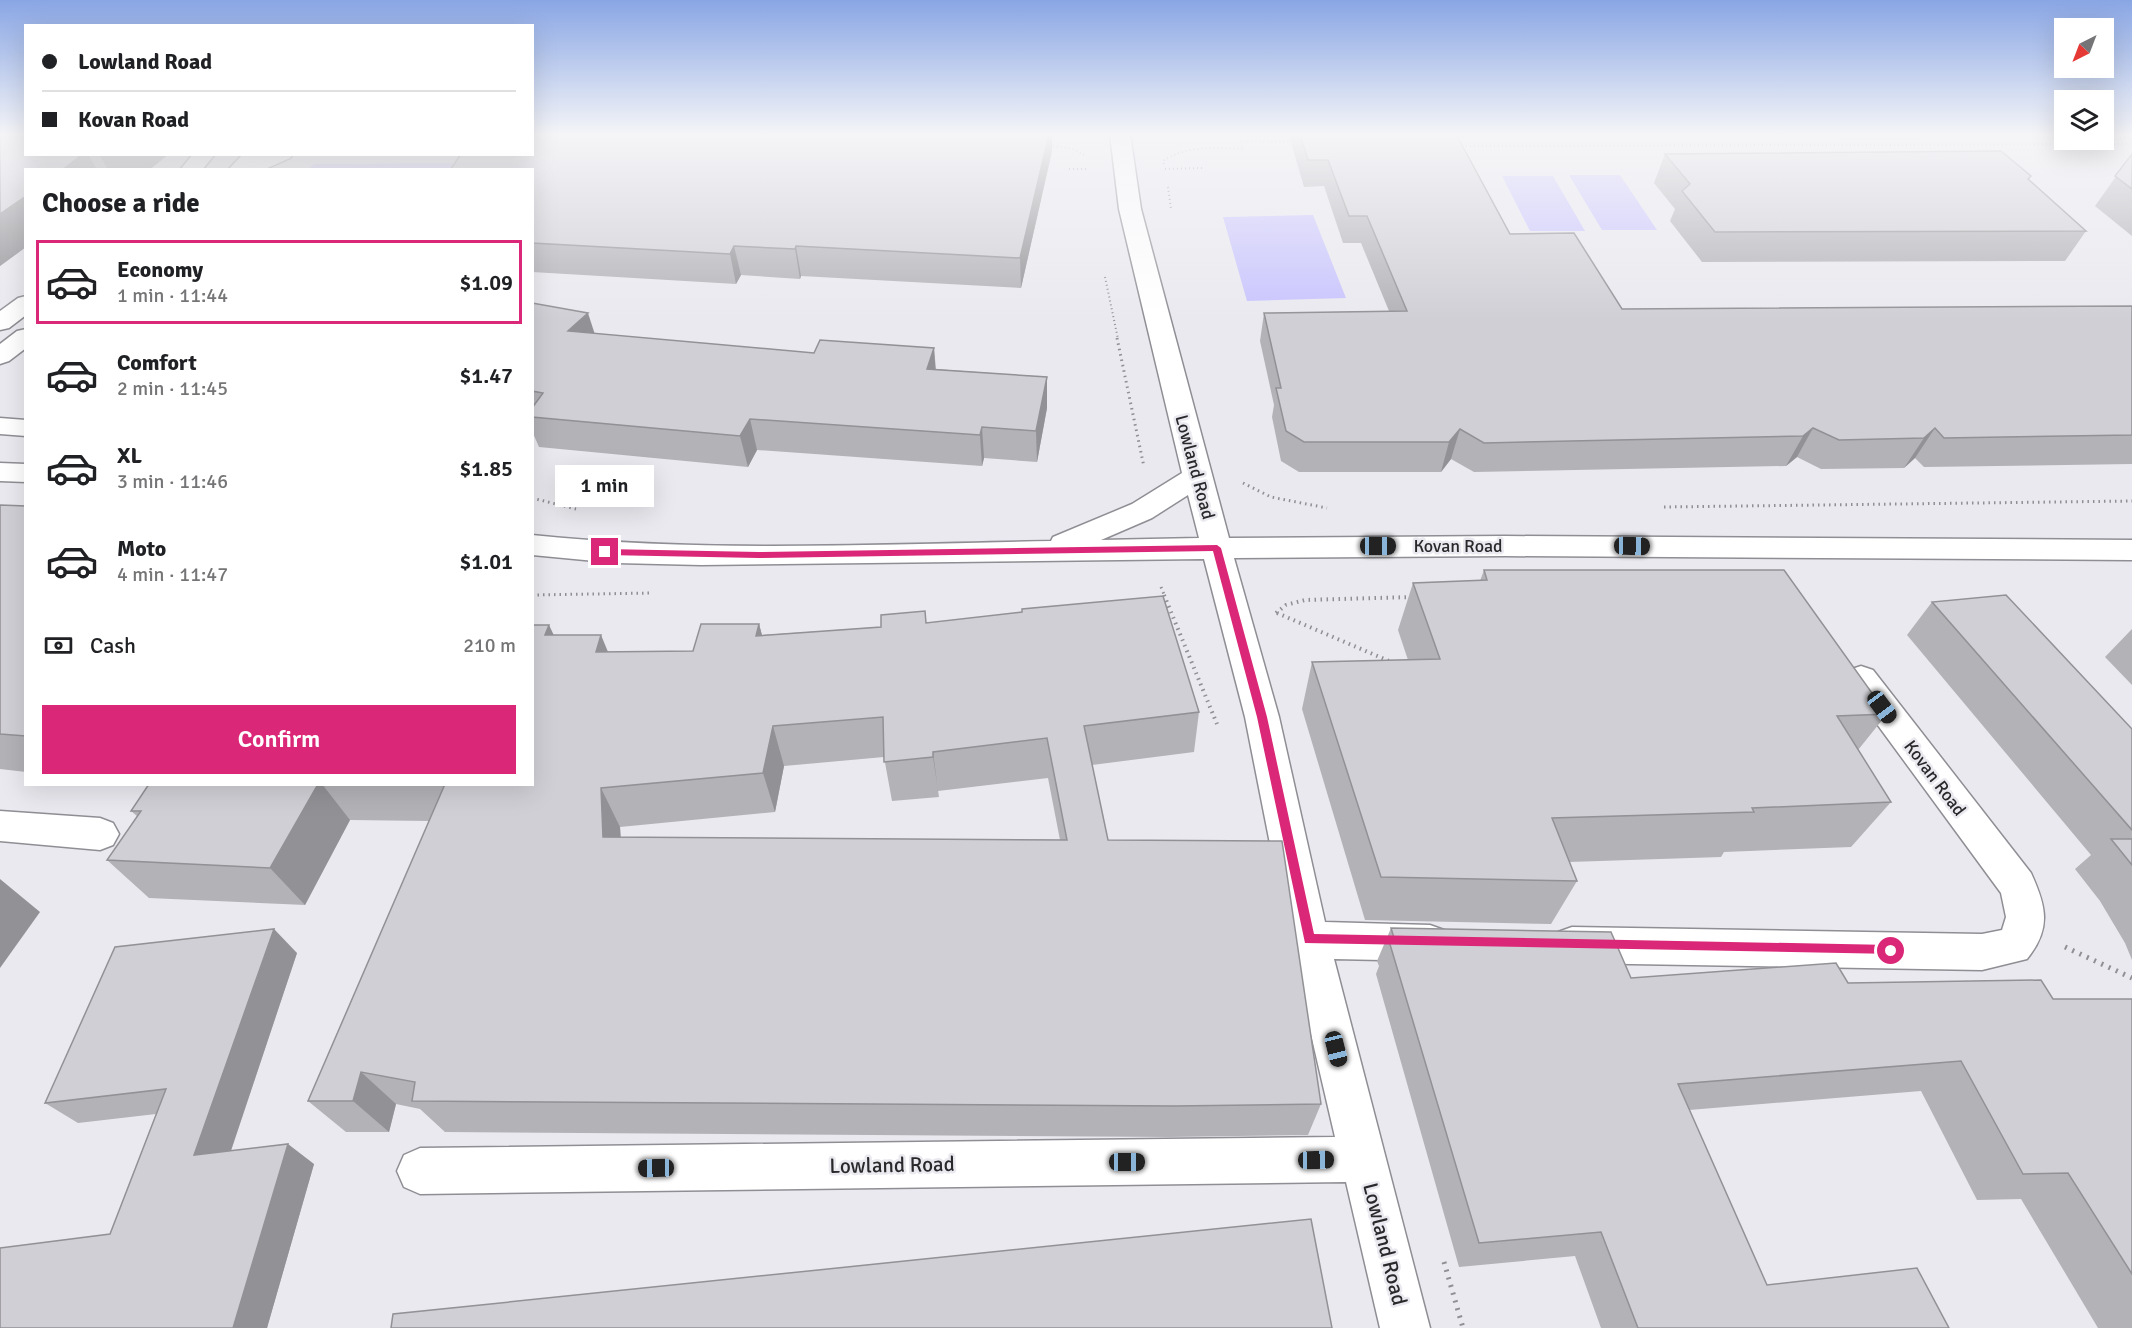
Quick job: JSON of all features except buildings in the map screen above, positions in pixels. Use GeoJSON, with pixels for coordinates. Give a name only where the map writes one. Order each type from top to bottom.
{"type":"FeatureCollection","features":[{"type":"Feature","properties":{"kind":"street","name":"Lowland Road"},"geometry":{"type":"LineString","coordinates":[[1129,196],[1197,477],[1262,717],[1309,940],[1405,1328]]}},
{"type":"Feature","properties":{"kind":"street"},"geometry":{"type":"LineString","coordinates":[[0,323],[24,305]]}},
{"type":"Feature","properties":{"kind":"street"},"geometry":{"type":"LineString","coordinates":[[0,356],[24,338]]}},
{"type":"Feature","properties":{"kind":"street"},"geometry":{"type":"LineString","coordinates":[[0,426],[24,428]]}},
{"type":"Feature","properties":{"kind":"street"},"geometry":{"type":"LineString","coordinates":[[0,472],[24,473]]}},
{"type":"Feature","properties":{"kind":"street","name":"Kovan Road"},"geometry":{"type":"LineString","coordinates":[[1046,552],[1142,511],[1197,477]]}},
{"type":"Feature","properties":{"kind":"street","name":"Kovan Road"},"geometry":{"type":"LineString","coordinates":[[534,546],[586,552],[655,554],[1046,552],[1354,546],[1761,548],[1967,552],[2132,550]]}},
{"type":"Feature","properties":{"kind":"street"},"geometry":{"type":"LineString","coordinates":[[1761,548],[1782,574]]}},
{"type":"Feature","properties":{"kind":"street","name":"Kovan Road"},"geometry":{"type":"LineString","coordinates":[[1842,654],[2017,885],[2024,901],[2027,916],[2026,929]]}},
{"type":"Feature","properties":{"kind":"street"},"geometry":{"type":"LineString","coordinates":[[0,826],[100,834]]}},
{"type":"Feature","properties":{"kind":"street"},"geometry":{"type":"LineString","coordinates":[[1535,945],[1982,952],[2013,946],[2026,929]]}},
{"type":"Feature","properties":{"kind":"street"},"geometry":{"type":"LineString","coordinates":[[1309,940],[1464,943]]}},
{"type":"Feature","properties":{"kind":"street","name":"Lowland Road"},"geometry":{"type":"LineString","coordinates":[[420,1170],[1364,1159]]}},
{"type":"Feature","properties":{"kind":"path"},"geometry":{"type":"LineString","coordinates":[[1169,196],[1172,215]]}},
{"type":"Feature","properties":{"kind":"path"},"geometry":{"type":"LineString","coordinates":[[1104,271],[1147,484],[1131,501],[1142,511]]}},
{"type":"Feature","properties":{"kind":"path"},"geometry":{"type":"LineString","coordinates":[[1241,482],[1272,497],[1328,508]]}},
{"type":"Feature","properties":{"kind":"path"},"geometry":{"type":"LineString","coordinates":[[1659,507],[2132,501]]}},
{"type":"Feature","properties":{"kind":"path"},"geometry":{"type":"LineString","coordinates":[[1150,549],[1161,588],[1221,735]]}},
{"type":"Feature","properties":{"kind":"path"},"geometry":{"type":"LineString","coordinates":[[1272,619],[1286,605],[1305,600],[1420,597]]}},
{"type":"Feature","properties":{"kind":"path"},"geometry":{"type":"LineString","coordinates":[[1276,613],[1394,664]]}},
{"type":"Feature","properties":{"kind":"path"},"geometry":{"type":"LineString","coordinates":[[2026,929],[2132,978]]}},
{"type":"Feature","properties":{"kind":"path"},"geometry":{"type":"LineString","coordinates":[[1443,1260],[1463,1328]]}},
{"type":"Feature","properties":{"kind":"shaded area"},"geometry":{"type":"Polygon","coordinates":[[[1512,196],[1565,196],[1585,231],[1530,231],[1512,196]]]}},
{"type":"Feature","properties":{"kind":"shaded area"},"geometry":{"type":"Polygon","coordinates":[[[1582,196],[1634,196],[1657,230],[1602,230],[1582,196]]]}},
{"type":"Feature","properties":{"kind":"shaded area"},"geometry":{"type":"Polygon","coordinates":[[[1313,215],[1346,298],[1247,301],[1223,217],[1313,215]]]}},
{"type":"Feature","properties":{"kind":"route"},"geometry":{"type":"LineString","coordinates":[[605,552],[759,555],[1217,548],[1262,717],[1309,940],[1891,951]]}}]}
